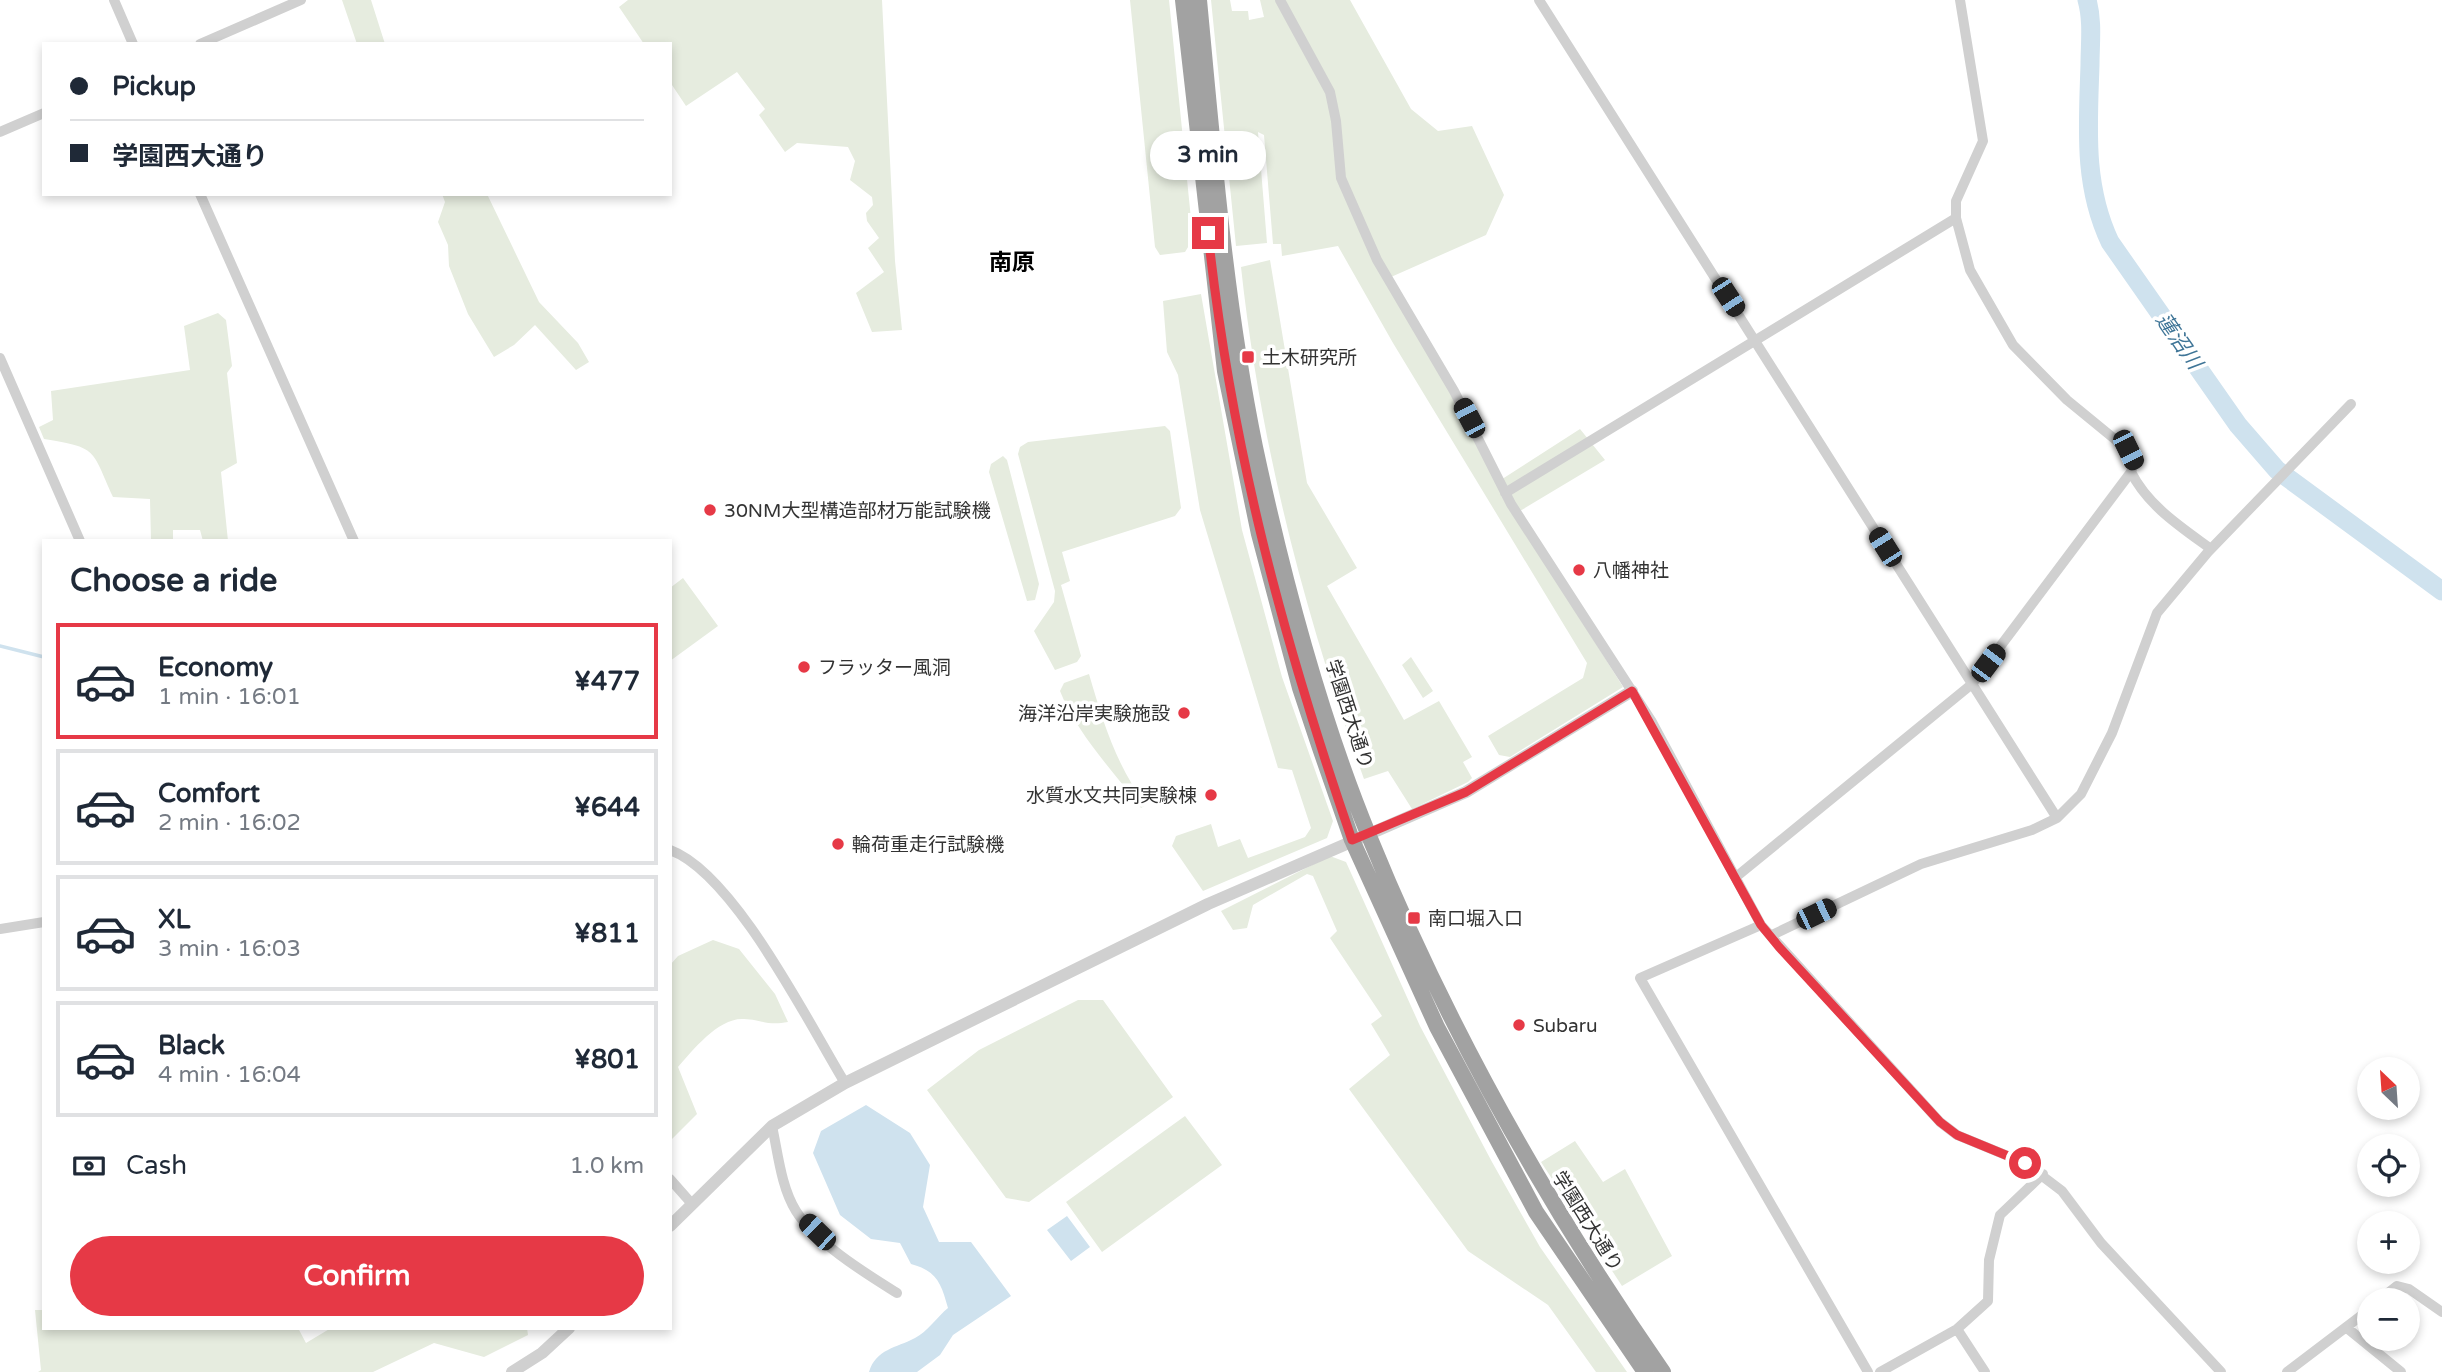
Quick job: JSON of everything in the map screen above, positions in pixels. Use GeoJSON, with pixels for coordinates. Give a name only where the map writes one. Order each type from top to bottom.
{"type":"FeatureCollection","features":[{"type":"Feature","properties":{"kind":"highway","name":"学園西大通り"},"geometry":{"type":"LineString","coordinates":[[1183,0],[1212,271],[1225,371],[1240,450],[1300,688],[1352,840],[1437,1027],[1496,1122],[1663,1372]]}},
{"type":"Feature","properties":{"kind":"highway","name":"学園西大通り"},"geometry":{"type":"LineString","coordinates":[[1199,0],[1240,363],[1255,446],[1293,604],[1367,833],[1453,1020],[1536,1212],[1645,1372]]}},
{"type":"Feature","properties":{"kind":"street"},"geometry":{"type":"LineString","coordinates":[[114,0],[133,42]]}},
{"type":"Feature","properties":{"kind":"street"},"geometry":{"type":"LineString","coordinates":[[205,42],[301,0]]}},
{"type":"Feature","properties":{"kind":"street"},"geometry":{"type":"LineString","coordinates":[[1280,0],[1330,92],[1336,121],[1341,178],[1377,260],[1454,391],[1505,493],[1632,691],[1761,925],[1816,989],[1940,1122],[1957,1135],[2025,1163],[2062,1191],[2101,1243],[2221,1372]]}},
{"type":"Feature","properties":{"kind":"street"},"geometry":{"type":"LineString","coordinates":[[1539,0],[2057,818]]}},
{"type":"Feature","properties":{"kind":"street"},"geometry":{"type":"LineString","coordinates":[[1736,877],[1972,684],[2132,472],[2134,463],[2128,450],[2067,400],[2013,345],[1970,270],[1956,218],[1958,191],[1983,141],[1960,0]]}},
{"type":"Feature","properties":{"kind":"street"},"geometry":{"type":"LineString","coordinates":[[0,132],[42,114]]}},
{"type":"Feature","properties":{"kind":"street"},"geometry":{"type":"LineString","coordinates":[[201,196],[353,539]]}},
{"type":"Feature","properties":{"kind":"street"},"geometry":{"type":"LineString","coordinates":[[1505,493],[1956,218]]}},
{"type":"Feature","properties":{"kind":"street"},"geometry":{"type":"LineString","coordinates":[[0,358],[79,539]]}},
{"type":"Feature","properties":{"kind":"street"},"geometry":{"type":"LineString","coordinates":[[1772,935],[1921,864],[2032,830],[2057,818],[2081,794],[2112,733],[2157,613],[2211,549],[2351,404]]}},
{"type":"Feature","properties":{"kind":"street"},"geometry":{"type":"LineString","coordinates":[[2132,472],[2140,490],[2176,524],[2211,549]]}},
{"type":"Feature","properties":{"kind":"street"},"geometry":{"type":"LineString","coordinates":[[672,1224],[772,1126],[845,1083],[1208,904],[1466,792],[1632,691]]}},
{"type":"Feature","properties":{"kind":"street"},"geometry":{"type":"LineString","coordinates":[[672,851],[700,867],[755,934],[845,1083]]}},
{"type":"Feature","properties":{"kind":"street"},"geometry":{"type":"LineString","coordinates":[[0,929],[42,922]]}},
{"type":"Feature","properties":{"kind":"street"},"geometry":{"type":"LineString","coordinates":[[1761,925],[1640,978],[1868,1372]]}},
{"type":"Feature","properties":{"kind":"street"},"geometry":{"type":"LineString","coordinates":[[772,1126],[795,1210],[849,1262],[897,1293]]}},
{"type":"Feature","properties":{"kind":"street"},"geometry":{"type":"LineString","coordinates":[[1880,1372],[1956,1329],[1988,1301],[1989,1260],[2000,1214],[2043,1174]]}},
{"type":"Feature","properties":{"kind":"street"},"geometry":{"type":"LineString","coordinates":[[672,1181],[692,1204]]}},
{"type":"Feature","properties":{"kind":"street"},"geometry":{"type":"LineString","coordinates":[[2420,1297],[2442,1312]]}},
{"type":"Feature","properties":{"kind":"street"},"geometry":{"type":"LineString","coordinates":[[2287,1372],[2357,1320]]}},
{"type":"Feature","properties":{"kind":"street"},"geometry":{"type":"LineString","coordinates":[[2347,1328],[2401,1372]]}},
{"type":"Feature","properties":{"kind":"street"},"geometry":{"type":"LineString","coordinates":[[1956,1329],[1985,1372]]}},
{"type":"Feature","properties":{"kind":"street"},"geometry":{"type":"LineString","coordinates":[[512,1372],[542,1353],[567,1330]]}},
{"type":"Feature","properties":{"kind":"shaded area"},"geometry":{"type":"Polygon","coordinates":[[[342,0],[371,0],[384,42],[356,42],[342,0]]]}},
{"type":"Feature","properties":{"kind":"shaded area"},"geometry":{"type":"Polygon","coordinates":[[[628,0],[882,0],[895,261],[902,330],[872,332],[856,293],[884,272],[868,248],[879,238],[867,221],[866,213],[873,205],[872,197],[850,180],[855,161],[848,147],[797,143],[785,152],[759,115],[765,109],[737,72],[686,106],[672,85],[672,42],[643,42],[619,7],[628,0]]]}},
{"type":"Feature","properties":{"kind":"shaded area"},"geometry":{"type":"Polygon","coordinates":[[[1130,0],[1169,0],[1193,239],[1185,252],[1160,255],[1155,247],[1130,0]]]}},
{"type":"Feature","properties":{"kind":"shaded area"},"geometry":{"type":"Polygon","coordinates":[[[1211,0],[1230,0],[1232,11],[1248,11],[1249,20],[1264,17],[1260,0],[1350,0],[1411,109],[1438,131],[1472,126],[1504,195],[1486,235],[1391,277],[1496,483],[1580,429],[1605,460],[1515,514],[1623,687],[1510,757],[1499,755],[1488,736],[1583,678],[1587,663],[1393,343],[1338,246],[1282,256],[1281,244],[1273,244],[1264,135],[1258,132],[1267,243],[1236,246],[1211,0]]]}},
{"type":"Feature","properties":{"kind":"shaded area"},"geometry":{"type":"Polygon","coordinates":[[[443,196],[488,196],[539,302],[578,343],[589,362],[576,370],[535,325],[514,345],[494,357],[468,314],[449,266],[448,245],[438,222],[445,202],[443,196]]]}},
{"type":"Feature","properties":{"kind":"shaded area"},"geometry":{"type":"Polygon","coordinates":[[[1270,260],[1307,483],[1357,568],[1327,586],[1404,720],[1439,701],[1472,757],[1463,762],[1472,778],[1468,782],[1412,809],[1388,771],[1364,779],[1322,654],[1287,527],[1260,398],[1241,267],[1270,260]]]}},
{"type":"Feature","properties":{"kind":"shaded area"},"geometry":{"type":"Polygon","coordinates":[[[1201,294],[1242,530],[1282,677],[1333,821],[1327,838],[1203,891],[1172,846],[1176,836],[1211,824],[1218,847],[1240,839],[1248,858],[1305,837],[1311,828],[1292,770],[1278,768],[1200,510],[1178,375],[1167,352],[1163,301],[1201,294]]]}},
{"type":"Feature","properties":{"kind":"shaded area"},"geometry":{"type":"Polygon","coordinates":[[[218,313],[226,320],[232,366],[227,373],[237,463],[221,472],[228,539],[202,539],[200,530],[173,530],[173,539],[151,539],[150,499],[113,497],[96,459],[90,453],[84,448],[44,439],[39,427],[53,420],[51,391],[190,370],[184,326],[218,313]]]}},
{"type":"Feature","properties":{"kind":"shaded area"},"geometry":{"type":"Polygon","coordinates":[[[1165,426],[1170,431],[1181,508],[1175,516],[1062,552],[1070,581],[1061,585],[1081,656],[1077,662],[1055,670],[1034,631],[1054,602],[1055,591],[1018,454],[1020,447],[1028,442],[1165,426]]]}},
{"type":"Feature","properties":{"kind":"shaded area"},"geometry":{"type":"Polygon","coordinates":[[[1003,456],[1007,460],[1039,584],[1035,600],[1027,601],[989,472],[991,464],[1003,456]]]}},
{"type":"Feature","properties":{"kind":"shaded area"},"geometry":{"type":"Polygon","coordinates":[[[683,578],[718,626],[672,660],[672,586],[683,578]]]}},
{"type":"Feature","properties":{"kind":"shaded area"},"geometry":{"type":"Polygon","coordinates":[[[1411,657],[1433,691],[1423,698],[1402,665],[1411,657]]]}},
{"type":"Feature","properties":{"kind":"shaded area"},"geometry":{"type":"Polygon","coordinates":[[[1089,674],[1118,759],[1146,805],[1141,808],[1086,737],[1060,691],[1064,683],[1089,674]]]}},
{"type":"Feature","properties":{"kind":"shaded area"},"geometry":{"type":"Polygon","coordinates":[[[1330,856],[1346,862],[1420,1026],[1540,1247],[1627,1372],[1596,1372],[1548,1305],[1468,1251],[1349,1089],[1390,1055],[1371,1024],[1382,1016],[1330,938],[1337,931],[1313,876],[1307,874],[1253,905],[1247,928],[1233,930],[1221,911],[1330,856]]]}},
{"type":"Feature","properties":{"kind":"shaded area"},"geometry":{"type":"Polygon","coordinates":[[[713,940],[739,949],[775,994],[788,1022],[735,1020],[716,1029],[699,1044],[678,1067],[697,1114],[672,1139],[672,963],[678,956],[713,940]]]}},
{"type":"Feature","properties":{"kind":"shaded area"},"geometry":{"type":"Polygon","coordinates":[[[1078,1000],[1103,1000],[1173,1097],[1029,1202],[1006,1198],[927,1090],[979,1050],[1078,1000]]]}},
{"type":"Feature","properties":{"kind":"shaded area"},"geometry":{"type":"Polygon","coordinates":[[[1185,1116],[1222,1165],[1102,1252],[1066,1202],[1185,1116]]]}},
{"type":"Feature","properties":{"kind":"shaded area"},"geometry":{"type":"Polygon","coordinates":[[[1575,1141],[1603,1182],[1625,1169],[1672,1256],[1622,1286],[1541,1162],[1575,1141]]]}},
{"type":"Feature","properties":{"kind":"shaded area"},"geometry":{"type":"Polygon","coordinates":[[[35,1310],[42,1310],[42,1330],[299,1330],[306,1343],[328,1330],[527,1330],[528,1335],[484,1357],[434,1343],[373,1372],[38,1372],[41,1370],[35,1310]]]}},
{"type":"Feature","properties":{"kind":"water"},"geometry":{"type":"Polygon","coordinates":[[[866,1105],[910,1133],[930,1165],[923,1207],[939,1242],[971,1242],[1011,1296],[953,1335],[940,1355],[917,1372],[869,1372],[876,1358],[919,1335],[948,1308],[940,1285],[927,1270],[911,1264],[900,1243],[871,1239],[840,1215],[813,1153],[821,1131],[866,1105]]]}},
{"type":"Feature","properties":{"kind":"water"},"geometry":{"type":"Polygon","coordinates":[[[1067,1216],[1090,1247],[1071,1261],[1047,1230],[1067,1216]]]}},
{"type":"Feature","properties":{"kind":"waterway","name":"蓮沼川"},"geometry":{"type":"LineString","coordinates":[[2087,0],[2091,32],[2088,111],[2091,177],[2101,221],[2110,242],[2238,425],[2277,470],[2442,591]]}},
{"type":"Feature","properties":{"kind":"waterway"},"geometry":{"type":"LineString","coordinates":[[0,646],[42,656]]}},
{"type":"Feature","properties":{"kind":"place","name":"土木研究所"},"geometry":{"type":"Point","coordinates":[1248,357]}},
{"type":"Feature","properties":{"kind":"place","name":"30NM大型構造部材万能試験機"},"geometry":{"type":"Point","coordinates":[710,510]}},
{"type":"Feature","properties":{"kind":"place","name":"八幡神社"},"geometry":{"type":"Point","coordinates":[1579,570]}},
{"type":"Feature","properties":{"kind":"place","name":"フラッター風洞"},"geometry":{"type":"Point","coordinates":[804,667]}},
{"type":"Feature","properties":{"kind":"place","name":"海洋沿岸実験施設"},"geometry":{"type":"Point","coordinates":[1184,713]}},
{"type":"Feature","properties":{"kind":"place","name":"水質水文共同実験棟"},"geometry":{"type":"Point","coordinates":[1211,795]}},
{"type":"Feature","properties":{"kind":"place","name":"輪荷重走行試験機"},"geometry":{"type":"Point","coordinates":[838,844]}},
{"type":"Feature","properties":{"kind":"place","name":"南口堀入口"},"geometry":{"type":"Point","coordinates":[1414,918]}},
{"type":"Feature","properties":{"kind":"place","name":"Subaru"},"geometry":{"type":"Point","coordinates":[1519,1025]}},
{"type":"Feature","properties":{"kind":"district","name":"南原"},"geometry":{"type":"Point","coordinates":[1012,262]}},
{"type":"Feature","properties":{"kind":"route"},"geometry":{"type":"LineString","coordinates":[[1208,233],[1225,371],[1259,534],[1300,688],[1352,840],[1466,792],[1632,691],[1652,722],[1761,925],[1772,935],[1779,947],[1940,1122],[1957,1135],[2025,1163]]}}]}
